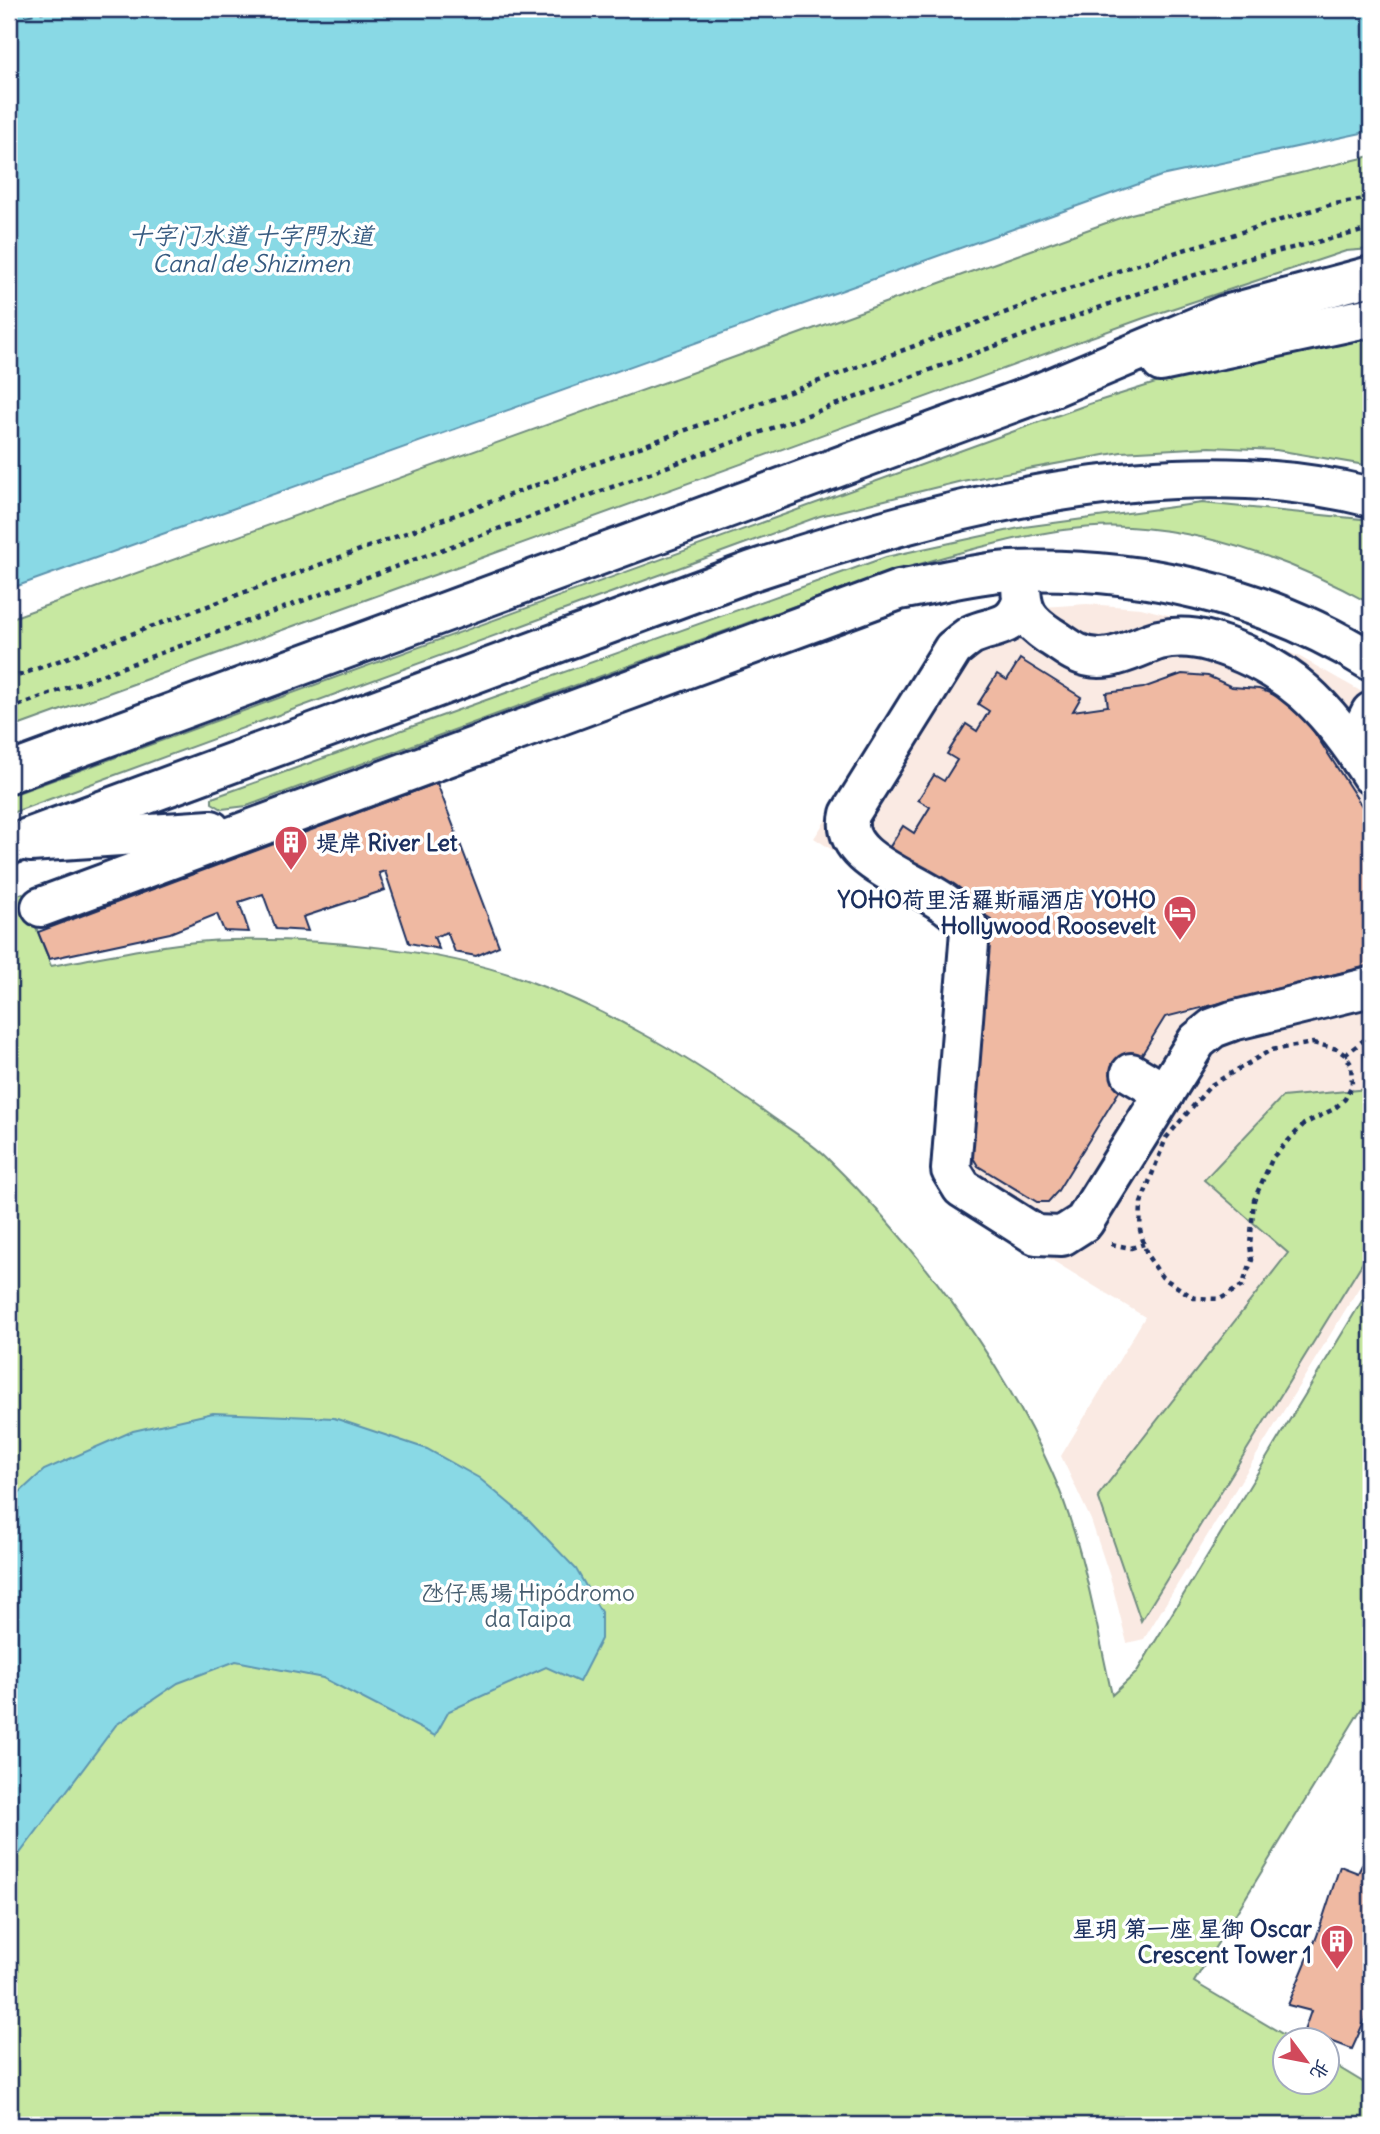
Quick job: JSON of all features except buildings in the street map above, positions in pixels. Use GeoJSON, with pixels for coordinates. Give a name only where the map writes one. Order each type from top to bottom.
{"type":"FeatureCollection","features":[{"type":"Feature","properties":{"kind":"main road"},"geometry":{"type":"LineString","coordinates":[[9,773],[1044,391],[1225,315],[1371,276]]}},
{"type":"Feature","properties":{"kind":"main road"},"geometry":{"type":"LineString","coordinates":[[1044,391],[1210,350],[1371,317]]}},
{"type":"Feature","properties":{"kind":"main road"},"geometry":{"type":"LineString","coordinates":[[12,844],[752,571],[857,536],[987,506],[1099,486],[1207,478],[1321,486],[1371,497]]}},
{"type":"Feature","properties":{"kind":"main road"},"geometry":{"type":"LineString","coordinates":[[41,907],[899,590],[1021,588],[1118,573],[1226,594],[1328,634],[1371,661]]}},
{"type":"Feature","properties":{"kind":"main road"},"geometry":{"type":"LineString","coordinates":[[1021,588],[1031,622],[1077,654],[1095,659],[1116,657],[1157,640],[1177,636],[1208,641],[1246,654],[1281,673],[1312,697],[1339,726],[1366,767]]}},
{"type":"Feature","properties":{"kind":"main road"},"geometry":{"type":"LineString","coordinates":[[1021,588],[1012,620],[1005,626],[969,636],[953,649],[850,814],[848,835],[860,852],[959,913],[970,931],[951,1170],[962,1188],[1036,1235],[1056,1237],[1074,1231],[1084,1222],[1197,1041],[1213,1028],[1371,988]]}},
{"type":"Feature","properties":{"kind":"main road"},"geometry":{"type":"LineString","coordinates":[[1366,767],[1357,740],[1371,712]]}},
{"type":"Feature","properties":{"kind":"main road"},"geometry":{"type":"LineString","coordinates":[[12,844],[252,827]]}},
{"type":"Feature","properties":{"kind":"main road"},"geometry":{"type":"LineString","coordinates":[[1131,1073],[1165,1093]]}},
{"type":"Feature","properties":{"kind":"path"},"geometry":{"type":"LineString","coordinates":[[9,679],[1132,266],[1329,205],[1371,198]]}},
{"type":"Feature","properties":{"kind":"path"},"geometry":{"type":"LineString","coordinates":[[9,709],[1139,293],[1242,260],[1371,229]]}},
{"type":"Feature","properties":{"kind":"path"},"geometry":{"type":"LineString","coordinates":[[1345,1055],[1364,1040],[1371,1023]]}},
{"type":"Feature","properties":{"kind":"path"},"geometry":{"type":"LineString","coordinates":[[1313,1043],[1337,1049],[1345,1055],[1353,1074],[1345,1099],[1334,1109],[1304,1124],[1273,1157],[1268,1168],[1254,1200],[1250,1245],[1252,1260],[1242,1286],[1220,1299],[1194,1298],[1162,1277],[1147,1255],[1144,1244],[1140,1230],[1141,1203],[1166,1138],[1211,1085],[1271,1050],[1313,1043]]}},
{"type":"Feature","properties":{"kind":"path"},"geometry":{"type":"LineString","coordinates":[[1105,1242],[1118,1247],[1144,1244]]}},
{"type":"Feature","properties":{"kind":"shaded area"},"geometry":{"type":"Polygon","coordinates":[[[1087,604],[1141,608],[1253,637],[1300,657],[1371,697],[1371,1268],[1144,1639],[1127,1643],[1111,1580],[1091,1520],[1061,1456],[1145,1317],[937,1190],[956,931],[814,838],[956,623],[1029,608],[1087,604]]]}},
{"type":"Feature","properties":{"kind":"green space"},"geometry":{"type":"Polygon","coordinates":[[[1371,156],[1371,249],[1346,251],[1144,318],[9,729],[9,619],[1131,214],[1371,156]]]}},
{"type":"Feature","properties":{"kind":"green space"},"geometry":{"type":"Polygon","coordinates":[[[1371,331],[1371,466],[1276,450],[1210,447],[1121,452],[962,481],[820,516],[9,814],[9,796],[1089,404],[1219,363],[1371,331]]]}},
{"type":"Feature","properties":{"kind":"green space"},"geometry":{"type":"Polygon","coordinates":[[[1202,503],[1371,520],[1371,604],[1285,563],[1193,535],[1112,526],[1044,533],[958,553],[851,586],[247,806],[222,809],[212,803],[212,798],[886,557],[1024,527],[1202,503]]]}},
{"type":"Feature","properties":{"kind":"green space","name":"氹仔馬場 Hipódromo da Taipa"},"geometry":{"type":"Polygon","coordinates":[[[23,893],[51,966],[186,943],[266,940],[381,948],[457,960],[493,969],[559,993],[621,1022],[682,1056],[806,1140],[860,1191],[923,1264],[981,1345],[1031,1428],[1072,1524],[1112,1695],[1136,1673],[1371,1286],[1371,1693],[1194,1982],[1272,2028],[1272,2096],[1342,2096],[1342,2069],[1371,2087],[1371,2125],[9,2125],[9,898],[23,893]]]}},
{"type":"Feature","properties":{"kind":"green space"},"geometry":{"type":"Polygon","coordinates":[[[1371,1051],[1371,1249],[1141,1621],[1098,1496],[1288,1253],[1204,1180],[1282,1097],[1368,1089],[1364,1057],[1371,1051]]]}},
{"type":"Feature","properties":{"kind":"water","name":"十字门水道 十字門水道 Canal de Shizimen"},"geometry":{"type":"Polygon","coordinates":[[[9,9],[1371,9],[1371,131],[1161,176],[9,589],[9,9]]]}},
{"type":"Feature","properties":{"kind":"water"},"geometry":{"type":"Polygon","coordinates":[[[213,1413],[334,1418],[427,1449],[479,1478],[529,1520],[576,1569],[601,1612],[601,1639],[579,1682],[546,1667],[449,1711],[435,1736],[323,1678],[236,1661],[178,1683],[116,1725],[9,1868],[9,1502],[44,1470],[133,1431],[213,1413]]]}},
{"type":"Feature","properties":{"kind":"ferry route"},"geometry":{"type":"LineString","coordinates":[[9,19],[61,9]]}},
{"type":"Feature","properties":{"kind":"place","name":"堤岸 River Let"},"geometry":{"type":"Point","coordinates":[291,872]}},
{"type":"Feature","properties":{"kind":"place","name":"YOHO荷里活羅斯福酒店 YOHO Hollywood Roosevelt"},"geometry":{"type":"Point","coordinates":[1180,942]}},
{"type":"Feature","properties":{"kind":"place","name":"星玥 第一座 星御 Oscar Crescent Tower 1"},"geometry":{"type":"Point","coordinates":[1337,1971]}}]}
